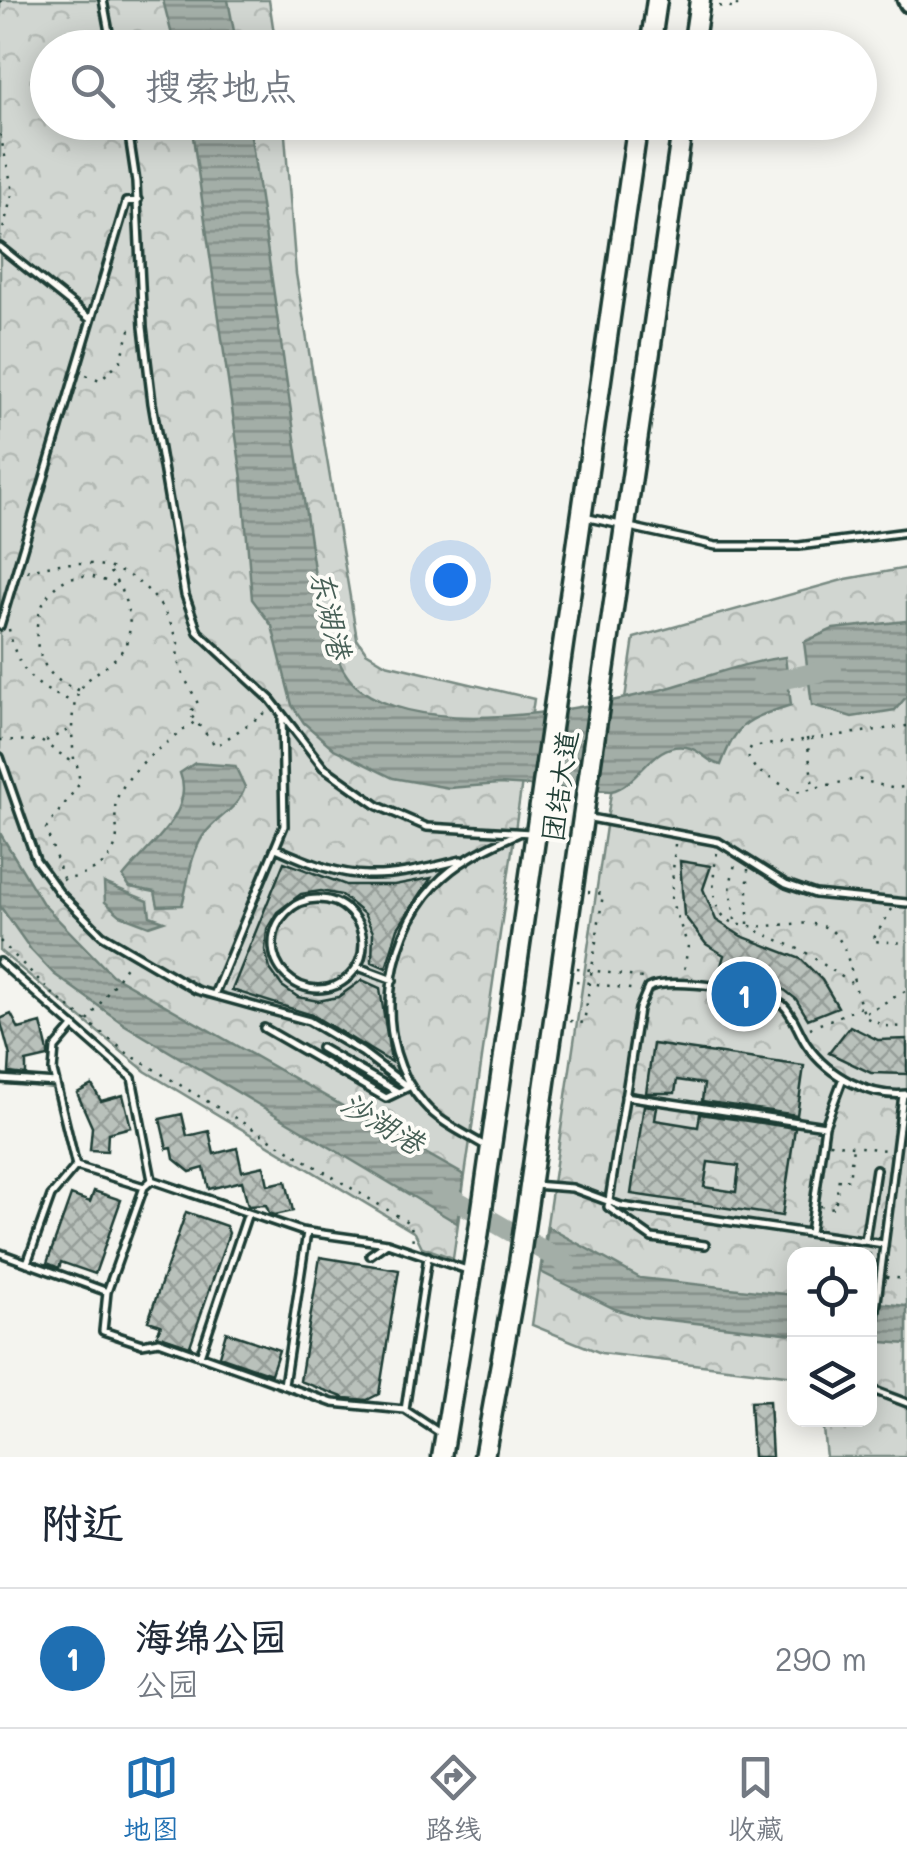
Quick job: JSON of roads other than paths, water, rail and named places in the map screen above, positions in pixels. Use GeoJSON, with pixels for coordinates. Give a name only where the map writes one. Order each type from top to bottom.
{"type":"FeatureCollection","features":[{"type":"Feature","properties":{"kind":"main road"},"geometry":{"type":"LineString","coordinates":[[653,30],[657,0]]}},
{"type":"Feature","properties":{"kind":"main road"},"geometry":{"type":"LineString","coordinates":[[696,30],[700,0]]}},
{"type":"Feature","properties":{"kind":"main road","name":"团结大道"},"geometry":{"type":"LineString","coordinates":[[442,1457],[478,1237],[527,832],[539,797],[635,140]]}},
{"type":"Feature","properties":{"kind":"main road","name":"团结大道"},"geometry":{"type":"LineString","coordinates":[[484,1457],[519,1262],[680,140]]}},
{"type":"Feature","properties":{"kind":"main road"},"geometry":{"type":"LineString","coordinates":[[488,1432],[497,1457]]}},
{"type":"Feature","properties":{"kind":"lane"},"geometry":{"type":"LineString","coordinates":[[102,0],[108,30]]}},
{"type":"Feature","properties":{"kind":"lane"},"geometry":{"type":"LineString","coordinates":[[130,140],[138,200],[143,327],[163,469],[192,619],[207,645],[275,706],[323,766],[390,812],[428,827],[527,832]]}},
{"type":"Feature","properties":{"kind":"lane"},"geometry":{"type":"LineString","coordinates":[[0,626],[126,202],[138,200]]}},
{"type":"Feature","properties":{"kind":"lane"},"geometry":{"type":"LineString","coordinates":[[0,247],[90,319]]}},
{"type":"Feature","properties":{"kind":"lane"},"geometry":{"type":"LineString","coordinates":[[580,516],[704,544],[774,548],[907,532]]}},
{"type":"Feature","properties":{"kind":"lane"},"geometry":{"type":"LineString","coordinates":[[214,995],[276,848],[286,814],[282,715]]}},
{"type":"Feature","properties":{"kind":"lane"},"geometry":{"type":"LineString","coordinates":[[0,757],[34,854],[51,882],[91,925],[133,957],[214,995],[309,1021],[362,1052],[410,1087],[432,1112],[490,1148]]}},
{"type":"Feature","properties":{"kind":"lane"},"geometry":{"type":"LineString","coordinates":[[583,812],[719,842],[802,890],[907,903]]}},
{"type":"Feature","properties":{"kind":"lane"},"geometry":{"type":"LineString","coordinates":[[276,848],[325,870],[364,878],[399,875],[468,858],[527,832]]}},
{"type":"Feature","properties":{"kind":"lane"},"geometry":{"type":"LineString","coordinates":[[410,1087],[392,1021],[392,980],[408,920],[436,883],[468,858]]}},
{"type":"Feature","properties":{"kind":"lane"},"geometry":{"type":"LineString","coordinates":[[309,899],[342,906],[362,933],[357,966],[330,987],[297,984],[275,958],[273,942],[281,918],[309,899]]}},
{"type":"Feature","properties":{"kind":"lane"},"geometry":{"type":"LineString","coordinates":[[0,962],[132,1078],[152,1180]]}},
{"type":"Feature","properties":{"kind":"lane"},"geometry":{"type":"LineString","coordinates":[[357,966],[392,980]]}},
{"type":"Feature","properties":{"kind":"lane"},"geometry":{"type":"LineString","coordinates":[[704,1246],[652,1238],[608,1207],[645,991],[666,981],[774,1000],[789,1011],[812,1052],[842,1078],[884,1094],[905,1094],[872,1337]]}},
{"type":"Feature","properties":{"kind":"lane"},"geometry":{"type":"LineString","coordinates":[[74,1026],[56,1048],[56,1084],[76,1166]]}},
{"type":"Feature","properties":{"kind":"lane"},"geometry":{"type":"LineString","coordinates":[[264,1028],[386,1098],[410,1087]]}},
{"type":"Feature","properties":{"kind":"lane"},"geometry":{"type":"LineString","coordinates":[[321,1048],[398,1092]]}},
{"type":"Feature","properties":{"kind":"lane"},"geometry":{"type":"LineString","coordinates":[[810,1233],[824,1126],[842,1078]]}},
{"type":"Feature","properties":{"kind":"lane"},"geometry":{"type":"LineString","coordinates":[[0,1079],[56,1084]]}},
{"type":"Feature","properties":{"kind":"lane"},"geometry":{"type":"LineString","coordinates":[[625,1096],[824,1126]]}},
{"type":"Feature","properties":{"kind":"lane"},"geometry":{"type":"LineString","coordinates":[[76,1166],[144,1187]]}},
{"type":"Feature","properties":{"kind":"lane"},"geometry":{"type":"LineString","coordinates":[[28,1263],[51,1196],[76,1166]]}},
{"type":"Feature","properties":{"kind":"lane"},"geometry":{"type":"LineString","coordinates":[[864,1241],[876,1169]]}},
{"type":"Feature","properties":{"kind":"lane"},"geometry":{"type":"LineString","coordinates":[[152,1180],[144,1187],[106,1292],[103,1331],[142,1344],[159,1342],[340,1404],[405,1410],[446,1437]]}},
{"type":"Feature","properties":{"kind":"lane"},"geometry":{"type":"LineString","coordinates":[[152,1180],[307,1232],[387,1243],[472,1272]]}},
{"type":"Feature","properties":{"kind":"lane"},"geometry":{"type":"LineString","coordinates":[[529,1193],[572,1188],[609,1201],[884,1244]]}},
{"type":"Feature","properties":{"kind":"lane"},"geometry":{"type":"LineString","coordinates":[[200,1356],[248,1213]]}},
{"type":"Feature","properties":{"kind":"lane"},"geometry":{"type":"LineString","coordinates":[[284,1385],[307,1232]]}},
{"type":"Feature","properties":{"kind":"lane"},"geometry":{"type":"LineString","coordinates":[[370,1255],[387,1243]]}},
{"type":"Feature","properties":{"kind":"lane"},"geometry":{"type":"LineString","coordinates":[[0,1253],[106,1292]]}},
{"type":"Feature","properties":{"kind":"lane"},"geometry":{"type":"LineString","coordinates":[[405,1410],[428,1256]]}},
{"type":"Feature","properties":{"kind":"lane"},"geometry":{"type":"LineString","coordinates":[[877,1392],[907,1403]]}},
{"type":"Feature","properties":{"kind":"waterway","name":"东湖港"},"geometry":{"type":"LineString","coordinates":[[762,684],[832,669]]}},
{"type":"Feature","properties":{"kind":"waterway","name":"沙湖港"},"geometry":{"type":"LineString","coordinates":[[440,1191],[567,1264]]}},
{"type":"Feature","properties":{"kind":"place","name":"海绵公园"},"geometry":{"type":"Point","coordinates":[744,994]}}]}
